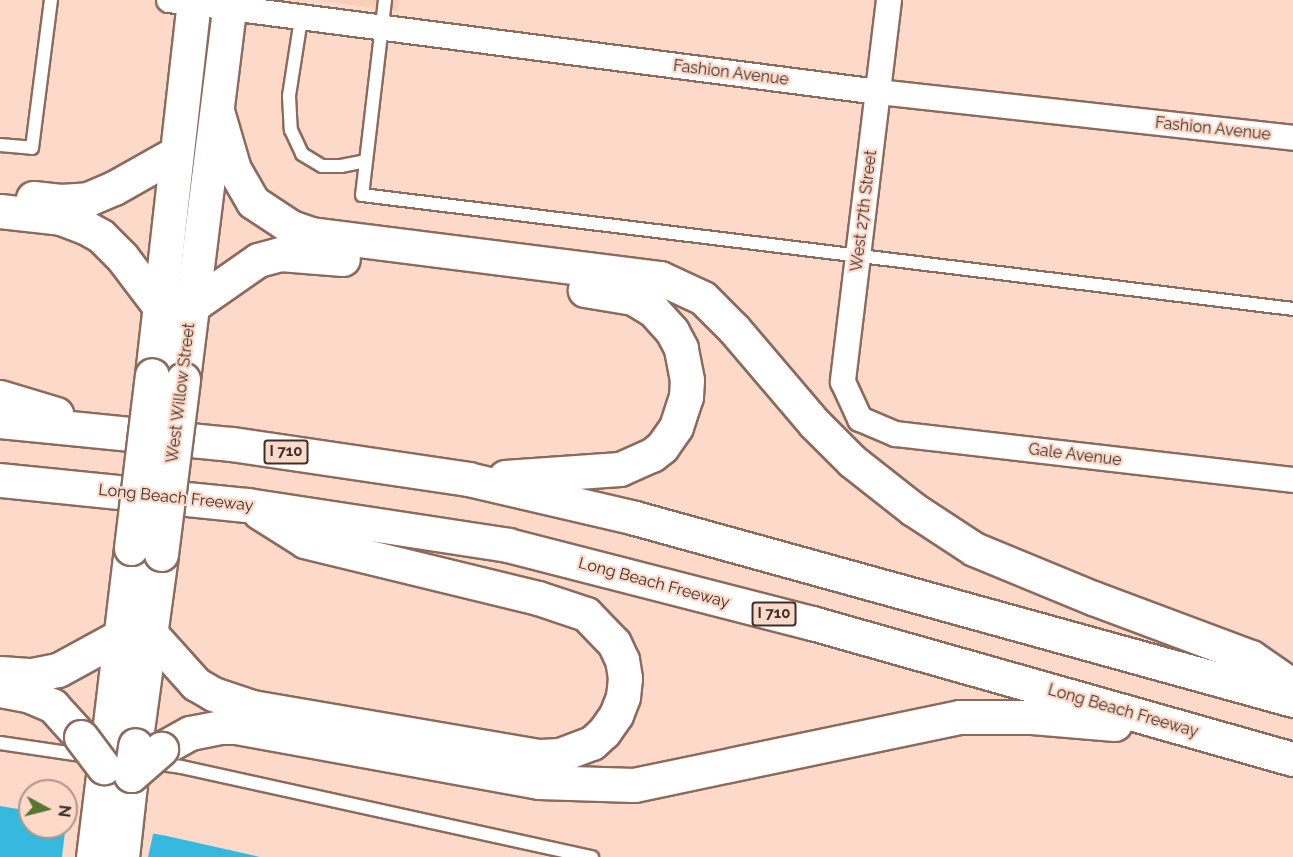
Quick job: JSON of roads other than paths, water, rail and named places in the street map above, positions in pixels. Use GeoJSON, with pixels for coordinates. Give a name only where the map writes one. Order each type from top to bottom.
{"type":"FeatureCollection","features":[{"type":"Feature","properties":{"kind":"main road","name":"West Willow Street"},"geometry":{"type":"LineString","coordinates":[[167,377],[159,306],[176,153],[186,1]]}},
{"type":"Feature","properties":{"kind":"main road","name":"West Willow Street"},"geometry":{"type":"LineString","coordinates":[[122,857],[120,636],[146,551],[167,377],[192,306],[230,4]]}},
{"type":"Feature","properties":{"kind":"main road"},"geometry":{"type":"LineString","coordinates":[[217,111],[234,169],[253,202],[291,227],[311,234],[660,278],[703,298],[814,423],[852,461],[913,509],[974,549],[1093,598],[1251,657],[1293,686]]}},
{"type":"Feature","properties":{"kind":"main road"},"geometry":{"type":"LineString","coordinates":[[0,194],[61,201],[88,199],[114,188],[176,153]]}},
{"type":"Feature","properties":{"kind":"main road"},"geometry":{"type":"LineString","coordinates":[[0,211],[61,218],[101,236],[122,257],[159,306]]}},
{"type":"Feature","properties":{"kind":"main road"},"geometry":{"type":"LineString","coordinates":[[192,306],[258,261],[280,254],[303,254],[622,295],[653,310],[672,331],[686,363],[686,397],[676,427],[662,447],[652,455],[620,469],[602,472],[468,479]]}},
{"type":"Feature","properties":{"kind":"main road"},"geometry":{"type":"LineString","coordinates":[[0,397],[103,430]]}},
{"type":"Feature","properties":{"kind":"main road","name":"I 710"},"geometry":{"type":"LineString","coordinates":[[0,421],[232,444],[468,479],[635,518],[1293,700]]}},
{"type":"Feature","properties":{"kind":"main road","name":"Long Beach Freeway"},"geometry":{"type":"LineString","coordinates":[[0,480],[247,505],[508,545],[812,623],[1293,759]]}},
{"type":"Feature","properties":{"kind":"main road"},"geometry":{"type":"LineString","coordinates":[[152,635],[196,684],[213,694],[252,707],[540,756],[560,755],[592,743],[604,732],[616,715],[623,697],[625,678],[622,660],[614,643],[586,614],[506,590],[305,541],[247,505]]}},
{"type":"Feature","properties":{"kind":"main road","name":"West Willow Street"},"geometry":{"type":"LineString","coordinates":[[93,857],[152,635],[146,551]]}},
{"type":"Feature","properties":{"kind":"main road"},"geometry":{"type":"LineString","coordinates":[[0,673],[32,675],[58,670],[120,636]]}},
{"type":"Feature","properties":{"kind":"main road"},"geometry":{"type":"LineString","coordinates":[[0,690],[30,696],[53,706],[120,754],[190,733],[221,727],[236,727],[539,782],[634,785],[960,717],[1032,717],[1191,731]]}},
{"type":"Feature","properties":{"kind":"street","name":"West 27th Street"},"geometry":{"type":"LineString","coordinates":[[860,419],[843,382],[889,0]]}},
{"type":"Feature","properties":{"kind":"street","name":"Fashion Avenue"},"geometry":{"type":"LineString","coordinates":[[186,1],[230,4],[301,19],[878,92],[1293,138]]}},
{"type":"Feature","properties":{"kind":"street","name":"Gale Avenue"},"geometry":{"type":"LineString","coordinates":[[860,419],[896,434],[1293,480]]}},
{"type":"Feature","properties":{"kind":"lane"},"geometry":{"type":"LineString","coordinates":[[0,144],[32,148],[51,0]]}},
{"type":"Feature","properties":{"kind":"lane"},"geometry":{"type":"LineString","coordinates":[[385,0],[362,195],[1293,309]]}},
{"type":"Feature","properties":{"kind":"lane"},"geometry":{"type":"LineString","coordinates":[[301,19],[289,96],[291,130],[302,154],[322,166],[341,166],[366,161]]}},
{"type":"Feature","properties":{"kind":"lane"},"geometry":{"type":"LineString","coordinates":[[0,743],[120,754],[592,857]]}},
{"type":"Feature","properties":{"kind":"water"},"geometry":{"type":"Polygon","coordinates":[[[0,806],[18,809],[18,839],[78,839],[78,820],[167,836],[260,857],[0,857],[0,806]]]}}]}
